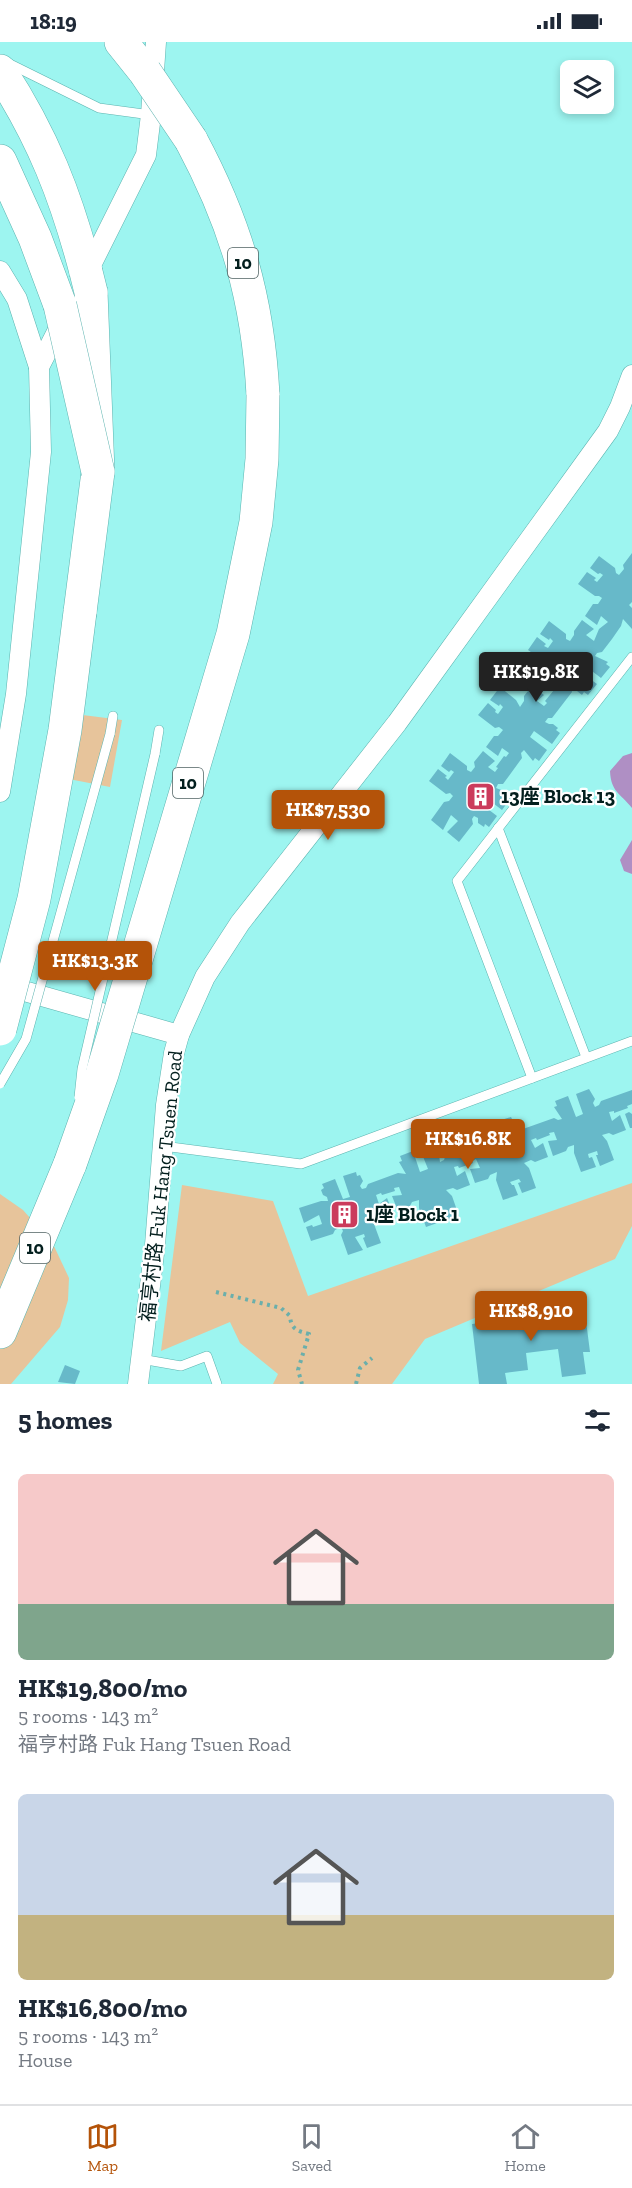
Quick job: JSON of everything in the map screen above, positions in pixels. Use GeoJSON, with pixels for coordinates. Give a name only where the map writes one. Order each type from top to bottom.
{"type":"FeatureCollection","features":[{"type":"Feature","properties":{"kind":"highway","name":"10"},"geometry":{"type":"LineString","coordinates":[[0,1332],[70,1164],[102,1074],[233,634],[256,522],[262,459],[264,416],[260,350],[252,300],[235,237],[216,190],[151,57],[121,42]]}},
{"type":"Feature","properties":{"kind":"highway"},"geometry":{"type":"LineString","coordinates":[[130,42],[151,57]]}},
{"type":"Feature","properties":{"kind":"highway"},"geometry":{"type":"LineString","coordinates":[[0,70],[18,98],[52,166],[72,222],[91,292],[98,472],[65,730],[34,899],[0,1029]]}},
{"type":"Feature","properties":{"kind":"highway"},"geometry":{"type":"LineString","coordinates":[[0,161],[35,238],[60,304],[98,472]]}},
{"type":"Feature","properties":{"kind":"street"},"geometry":{"type":"LineString","coordinates":[[39,367],[146,155],[151,116],[151,57]]}},
{"type":"Feature","properties":{"kind":"street"},"geometry":{"type":"LineString","coordinates":[[0,271],[17,299],[39,367],[41,452],[16,694],[0,792]]}},
{"type":"Feature","properties":{"kind":"street","name":"福亨村路 Fuk Hang Tsuen Road"},"geometry":{"type":"LineString","coordinates":[[138,1384],[156,1245],[166,1105],[174,1053],[179,1035],[205,977],[240,923],[397,723],[602,440],[620,408],[632,375]]}},
{"type":"Feature","properties":{"kind":"street"},"geometry":{"type":"LineString","coordinates":[[0,984],[179,1035]]}},
{"type":"Feature","properties":{"kind":"lane"},"geometry":{"type":"LineString","coordinates":[[0,59],[99,108],[151,116]]}},
{"type":"Feature","properties":{"kind":"lane"},"geometry":{"type":"LineString","coordinates":[[532,1078],[457,881],[632,657]]}},
{"type":"Feature","properties":{"kind":"lane"},"geometry":{"type":"LineString","coordinates":[[0,1084],[26,1039],[113,716]]}},
{"type":"Feature","properties":{"kind":"lane"},"geometry":{"type":"LineString","coordinates":[[70,1164],[82,1069],[159,730]]}},
{"type":"Feature","properties":{"kind":"lane"},"geometry":{"type":"LineString","coordinates":[[498,828],[586,1057]]}},
{"type":"Feature","properties":{"kind":"lane"},"geometry":{"type":"LineString","coordinates":[[77,1110],[106,1014]]}},
{"type":"Feature","properties":{"kind":"lane"},"geometry":{"type":"LineString","coordinates":[[163,1146],[302,1164],[632,1041]]}},
{"type":"Feature","properties":{"kind":"lane"},"geometry":{"type":"LineString","coordinates":[[141,1359],[181,1366],[207,1356],[217,1384]]}},
{"type":"Feature","properties":{"kind":"path"},"geometry":{"type":"LineString","coordinates":[[216,1292],[281,1308],[290,1316],[290,1324],[294,1328],[309,1334],[298,1370],[302,1384]]}},
{"type":"Feature","properties":{"kind":"path"},"geometry":{"type":"LineString","coordinates":[[356,1384],[360,1368],[372,1358]]}},
{"type":"Feature","properties":{"kind":"shaded area"},"geometry":{"type":"Polygon","coordinates":[[[59,712],[122,720],[110,787],[48,775],[59,712]]]}},
{"type":"Feature","properties":{"kind":"shaded area"},"geometry":{"type":"Polygon","coordinates":[[[632,753],[632,808],[614,788],[610,771],[623,756],[632,753]]]}},
{"type":"Feature","properties":{"kind":"shaded area"},"geometry":{"type":"Polygon","coordinates":[[[632,840],[632,874],[624,871],[620,860],[632,840]]]}},
{"type":"Feature","properties":{"kind":"shaded area"},"geometry":{"type":"Polygon","coordinates":[[[632,1183],[632,1226],[615,1259],[425,1339],[392,1384],[273,1384],[278,1374],[240,1343],[230,1322],[161,1351],[182,1185],[273,1201],[308,1296],[632,1183]]]}},
{"type":"Feature","properties":{"kind":"shaded area"},"geometry":{"type":"Polygon","coordinates":[[[0,1194],[23,1210],[53,1244],[69,1278],[68,1300],[60,1327],[11,1384],[0,1384],[0,1194]]]}},
{"type":"Feature","properties":{"kind":"building"},"geometry":{"type":"Polygon","coordinates":[[[632,553],[632,602],[629,605],[632,608],[632,629],[623,619],[612,639],[602,652],[595,656],[608,662],[606,664],[610,667],[601,678],[584,665],[579,671],[597,684],[588,695],[584,692],[582,695],[574,684],[571,687],[572,692],[552,718],[548,718],[545,722],[553,724],[560,733],[552,744],[534,731],[530,737],[547,750],[539,761],[535,758],[533,761],[524,750],[521,753],[522,758],[503,784],[498,784],[496,788],[509,793],[507,796],[510,799],[502,810],[485,797],[480,803],[497,816],[489,827],[485,824],[484,827],[474,816],[473,824],[459,842],[447,832],[458,821],[451,815],[443,830],[431,820],[444,802],[449,801],[453,796],[450,793],[446,794],[429,781],[438,769],[447,776],[445,777],[448,780],[454,772],[451,770],[449,772],[441,766],[450,753],[471,772],[475,767],[474,762],[483,751],[495,761],[488,767],[495,772],[504,756],[506,757],[509,753],[502,748],[498,756],[486,747],[494,736],[498,736],[503,730],[499,727],[495,728],[478,715],[488,703],[498,714],[503,707],[490,700],[500,687],[516,700],[520,707],[524,696],[532,686],[544,695],[537,701],[544,706],[547,703],[545,701],[559,687],[551,682],[547,691],[535,682],[552,664],[528,650],[537,637],[548,648],[553,641],[540,634],[549,621],[566,634],[566,639],[570,641],[582,620],[594,629],[586,635],[594,641],[599,629],[608,622],[601,616],[597,625],[585,616],[593,604],[598,604],[602,598],[578,584],[587,572],[596,578],[594,580],[597,582],[603,575],[590,568],[599,556],[615,568],[619,575],[632,553]]]}},
{"type":"Feature","properties":{"kind":"building"},"geometry":{"type":"Polygon","coordinates":[[[589,1089],[595,1099],[593,1103],[595,1107],[601,1101],[632,1090],[632,1104],[627,1106],[628,1108],[614,1113],[614,1111],[609,1112],[612,1121],[620,1115],[626,1130],[613,1135],[609,1133],[602,1135],[607,1141],[614,1160],[600,1166],[597,1151],[588,1154],[589,1158],[592,1157],[596,1167],[581,1172],[574,1153],[574,1145],[553,1156],[548,1141],[557,1140],[554,1132],[549,1133],[550,1135],[531,1140],[535,1148],[543,1143],[548,1157],[524,1163],[529,1168],[536,1188],[522,1193],[518,1183],[521,1182],[519,1179],[510,1182],[514,1185],[518,1195],[503,1200],[496,1180],[497,1172],[490,1175],[488,1179],[475,1183],[470,1169],[480,1168],[476,1159],[472,1161],[473,1163],[459,1168],[454,1167],[457,1176],[465,1171],[470,1185],[457,1190],[453,1188],[446,1190],[452,1196],[459,1216],[444,1221],[442,1206],[433,1209],[440,1222],[426,1227],[419,1208],[419,1200],[398,1211],[392,1196],[402,1195],[399,1187],[394,1188],[395,1191],[376,1195],[379,1204],[387,1198],[393,1213],[369,1218],[374,1224],[381,1243],[367,1248],[363,1238],[364,1234],[355,1237],[363,1250],[348,1255],[341,1235],[343,1231],[341,1227],[333,1234],[311,1241],[306,1227],[322,1224],[319,1215],[304,1223],[299,1208],[328,1201],[321,1190],[324,1188],[322,1184],[335,1179],[343,1199],[350,1197],[343,1176],[356,1172],[363,1181],[360,1186],[362,1189],[368,1184],[398,1173],[406,1174],[399,1162],[402,1161],[400,1156],[413,1151],[420,1172],[428,1169],[420,1149],[433,1144],[435,1149],[438,1148],[440,1162],[445,1157],[476,1146],[480,1148],[484,1146],[476,1134],[479,1133],[478,1129],[491,1124],[498,1144],[505,1142],[498,1121],[511,1117],[513,1121],[516,1120],[517,1134],[523,1129],[554,1118],[562,1119],[554,1107],[557,1106],[555,1101],[568,1096],[576,1117],[583,1114],[576,1094],[589,1089]]]}},
{"type":"Feature","properties":{"kind":"building"},"geometry":{"type":"Polygon","coordinates":[[[629,1112],[632,1114],[632,1128],[625,1114],[629,1112]]]}},
{"type":"Feature","properties":{"kind":"building"},"geometry":{"type":"Polygon","coordinates":[[[584,1305],[590,1352],[583,1352],[586,1374],[562,1377],[558,1349],[526,1353],[528,1370],[505,1373],[507,1384],[479,1384],[472,1324],[514,1319],[513,1313],[584,1305]]]}},
{"type":"Feature","properties":{"kind":"building"},"geometry":{"type":"Polygon","coordinates":[[[65,1365],[80,1371],[75,1384],[58,1382],[65,1365]]]}},
{"type":"Feature","properties":{"kind":"place","name":"13座 Block 13"},"geometry":{"type":"Point","coordinates":[480,796]}},
{"type":"Feature","properties":{"kind":"place","name":"1座 Block 1"},"geometry":{"type":"Point","coordinates":[345,1214]}}]}
